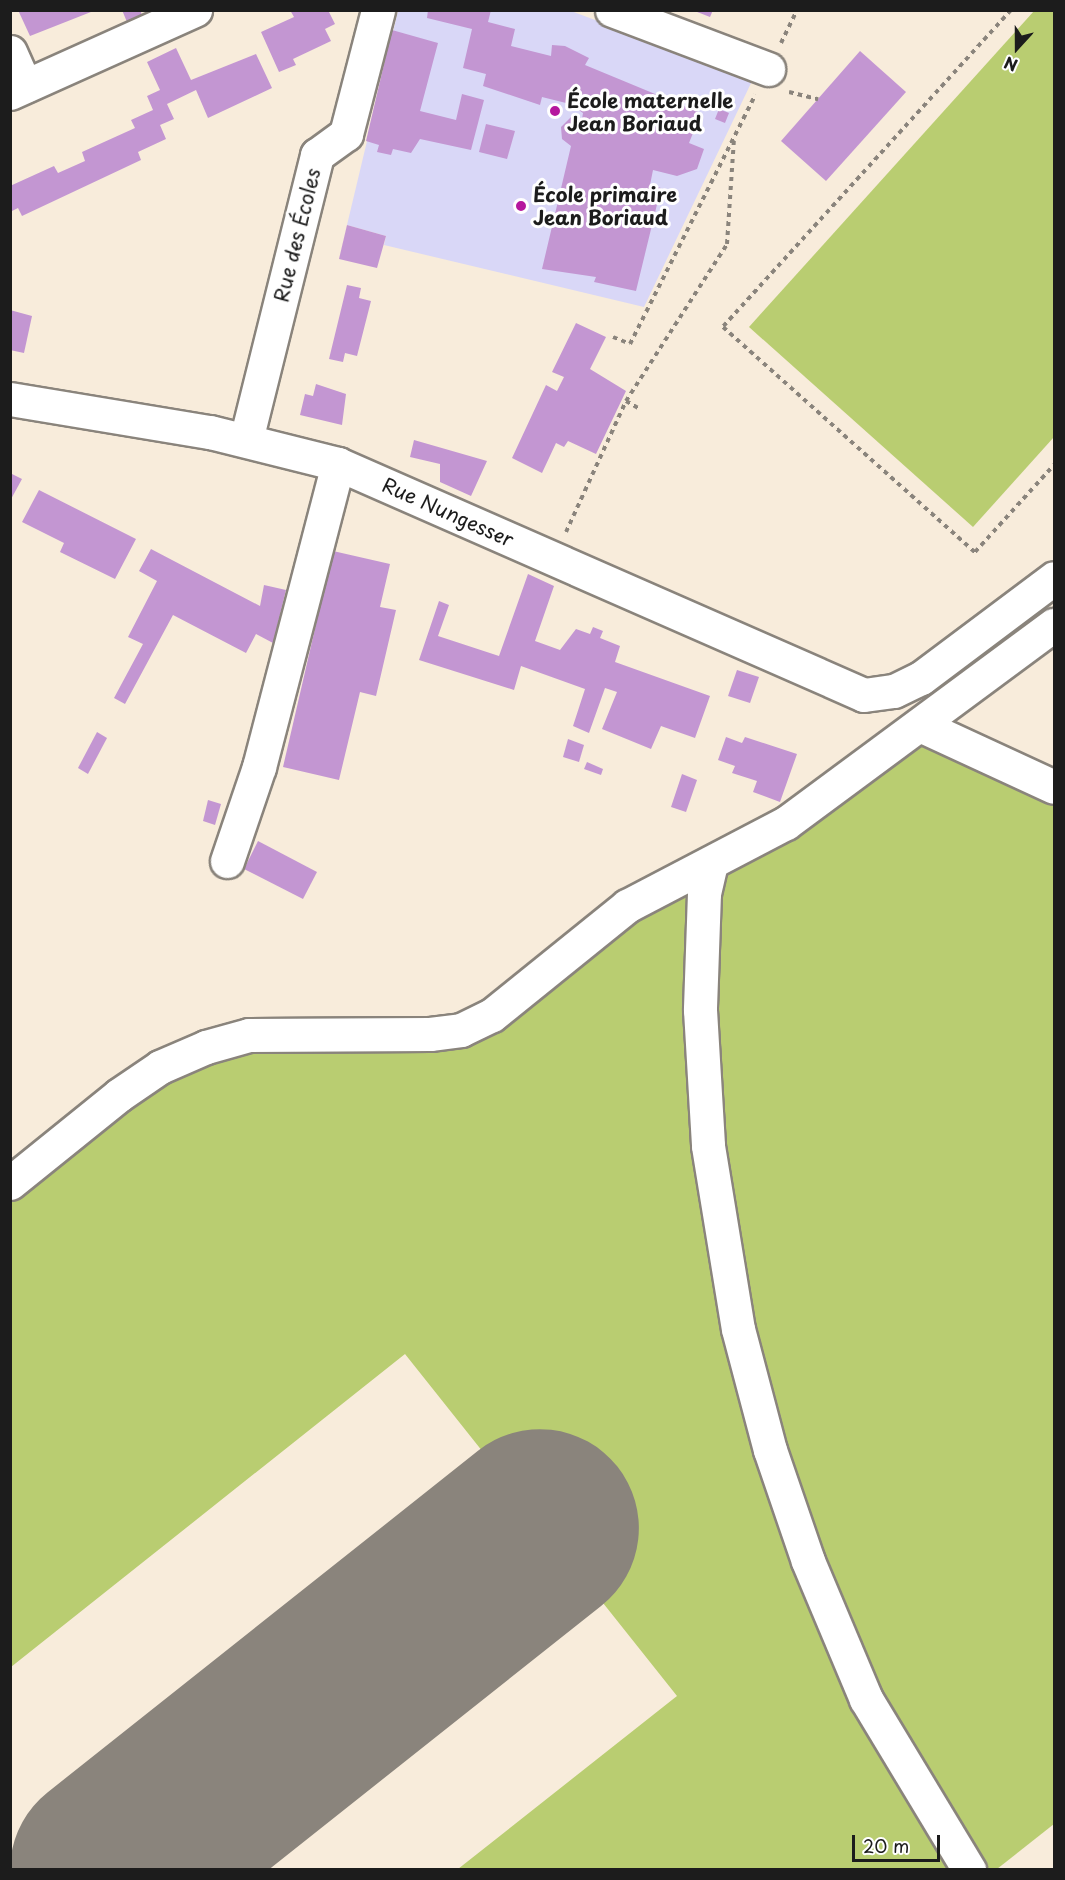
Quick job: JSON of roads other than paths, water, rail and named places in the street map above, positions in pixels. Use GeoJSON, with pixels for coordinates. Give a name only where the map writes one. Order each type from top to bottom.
{"type":"FeatureCollection","features":[{"type":"Feature","properties":{"kind":"street"},"geometry":{"type":"LineString","coordinates":[[10,52],[18,89],[195,10]]}},
{"type":"Feature","properties":{"kind":"street","name":"Rue des Écoles"},"geometry":{"type":"LineString","coordinates":[[246,440],[317,155],[346,134],[378,10]]}},
{"type":"Feature","properties":{"kind":"street"},"geometry":{"type":"LineString","coordinates":[[612,10],[768,69]]}},
{"type":"Feature","properties":{"kind":"street","name":"Rue Nungesser"},"geometry":{"type":"LineString","coordinates":[[10,399],[246,440],[338,464],[864,695],[894,691],[921,678],[1054,578]]}},
{"type":"Feature","properties":{"kind":"street"},"geometry":{"type":"LineString","coordinates":[[227,861],[259,767],[338,464]]}},
{"type":"Feature","properties":{"kind":"street"},"geometry":{"type":"LineString","coordinates":[[10,1183],[119,1095],[160,1067],[206,1047],[249,1035],[387,1037],[461,1030],[492,1015],[627,906],[786,823],[922,726],[1054,626]]}},
{"type":"Feature","properties":{"kind":"street"},"geometry":{"type":"LineString","coordinates":[[922,726],[1054,787]]}},
{"type":"Feature","properties":{"kind":"street"},"geometry":{"type":"LineString","coordinates":[[711,863],[704,893],[700,1010],[707,1135],[738,1329],[770,1450],[808,1561],[866,1699],[969,1869]]}},
{"type":"Feature","properties":{"kind":"place","name":"École maternelle Jean Boriaud"},"geometry":{"type":"Point","coordinates":[555,111]}},
{"type":"Feature","properties":{"kind":"place","name":"École primaire Jean Boriaud"},"geometry":{"type":"Point","coordinates":[521,206]}}]}
